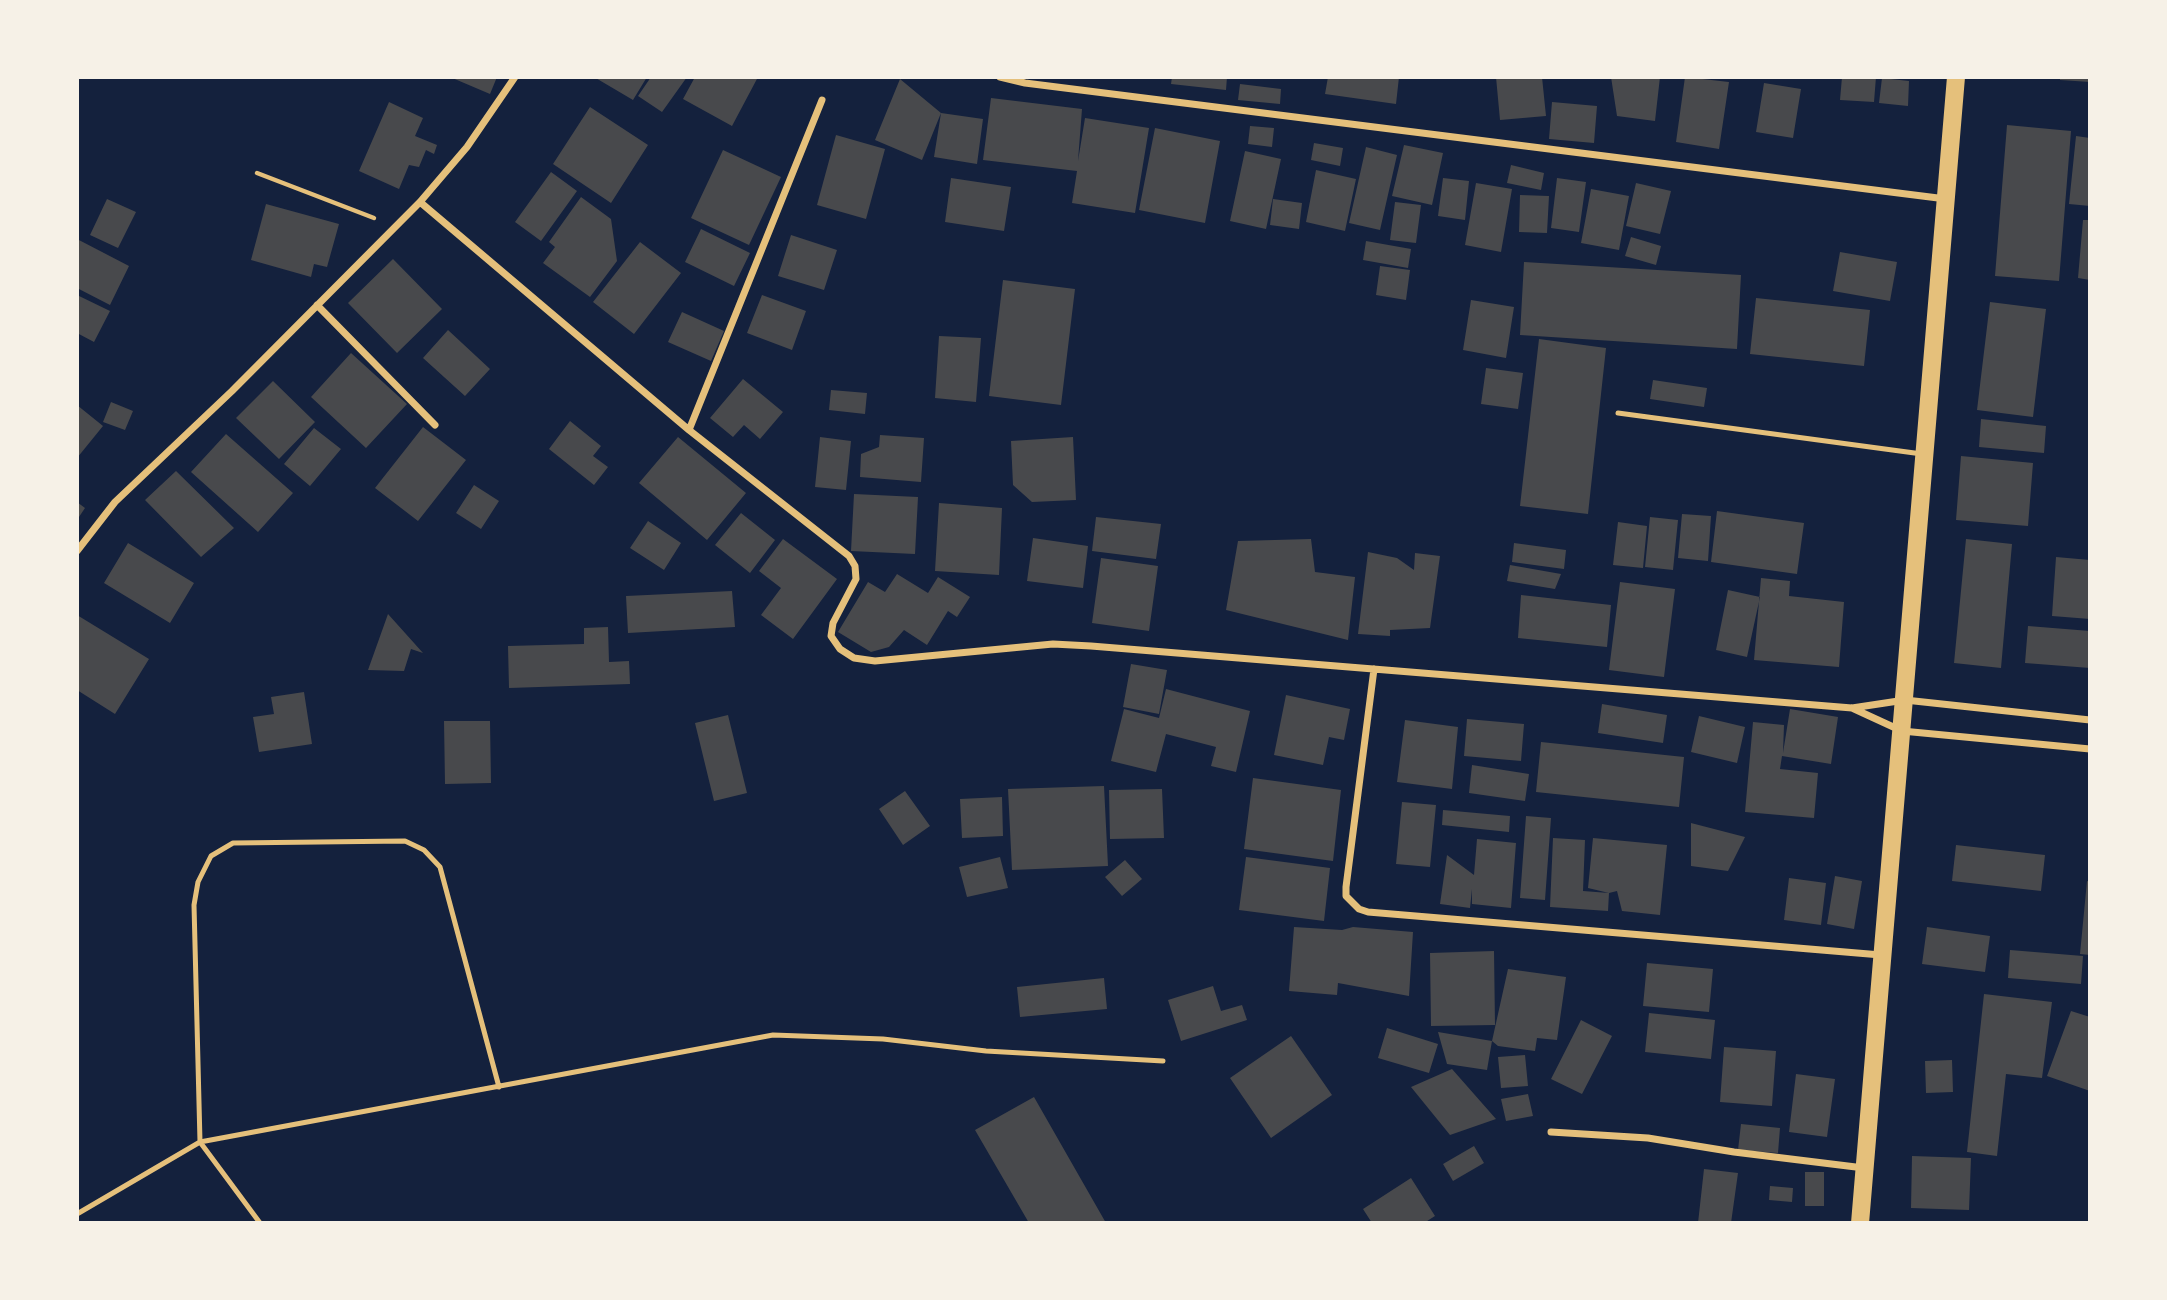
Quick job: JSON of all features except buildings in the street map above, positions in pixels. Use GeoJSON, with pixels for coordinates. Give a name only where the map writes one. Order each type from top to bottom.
{"type":"FeatureCollection","features":[{"type":"Feature","properties":{"kind":"main road"},"geometry":{"type":"LineString","coordinates":[[1860,1223],[1956,77]]}},
{"type":"Feature","properties":{"kind":"street"},"geometry":{"type":"LineString","coordinates":[[77,551],[115,502],[420,202],[467,147],[515,77]]}},
{"type":"Feature","properties":{"kind":"street"},"geometry":{"type":"LineString","coordinates":[[1000,77],[1025,83],[1947,199]]}},
{"type":"Feature","properties":{"kind":"street"},"geometry":{"type":"LineString","coordinates":[[689,430],[822,100]]}},
{"type":"Feature","properties":{"kind":"street"},"geometry":{"type":"LineString","coordinates":[[420,202],[689,430],[849,556],[855,566],[856,579],[833,623],[831,636],[840,649],[854,658],[875,661],[1053,644],[1852,708],[1905,700],[2090,720]]}},
{"type":"Feature","properties":{"kind":"street"},"geometry":{"type":"LineString","coordinates":[[317,305],[435,425]]}},
{"type":"Feature","properties":{"kind":"street"},"geometry":{"type":"LineString","coordinates":[[1374,669],[1346,887],[1346,896],[1359,909],[1368,912],[1881,955]]}},
{"type":"Feature","properties":{"kind":"street"},"geometry":{"type":"LineString","coordinates":[[1852,708],[1902,731],[2090,749]]}},
{"type":"Feature","properties":{"kind":"street"},"geometry":{"type":"LineString","coordinates":[[1551,1132],[1648,1138],[1864,1168]]}},
{"type":"Feature","properties":{"kind":"lane"},"geometry":{"type":"LineString","coordinates":[[1618,413],[1925,454]]}},
{"type":"Feature","properties":{"kind":"lane"},"geometry":{"type":"LineString","coordinates":[[260,1223],[200,1142],[194,905],[198,882],[211,856],[233,843],[405,841],[424,850],[440,867],[499,1087]]}},
{"type":"Feature","properties":{"kind":"lane"},"geometry":{"type":"LineString","coordinates":[[77,1214],[200,1142],[773,1035],[883,1039],[986,1051],[1163,1061]]}},
{"type":"Feature","properties":{"kind":"path"},"geometry":{"type":"LineString","coordinates":[[257,173],[396,226]]}}]}
